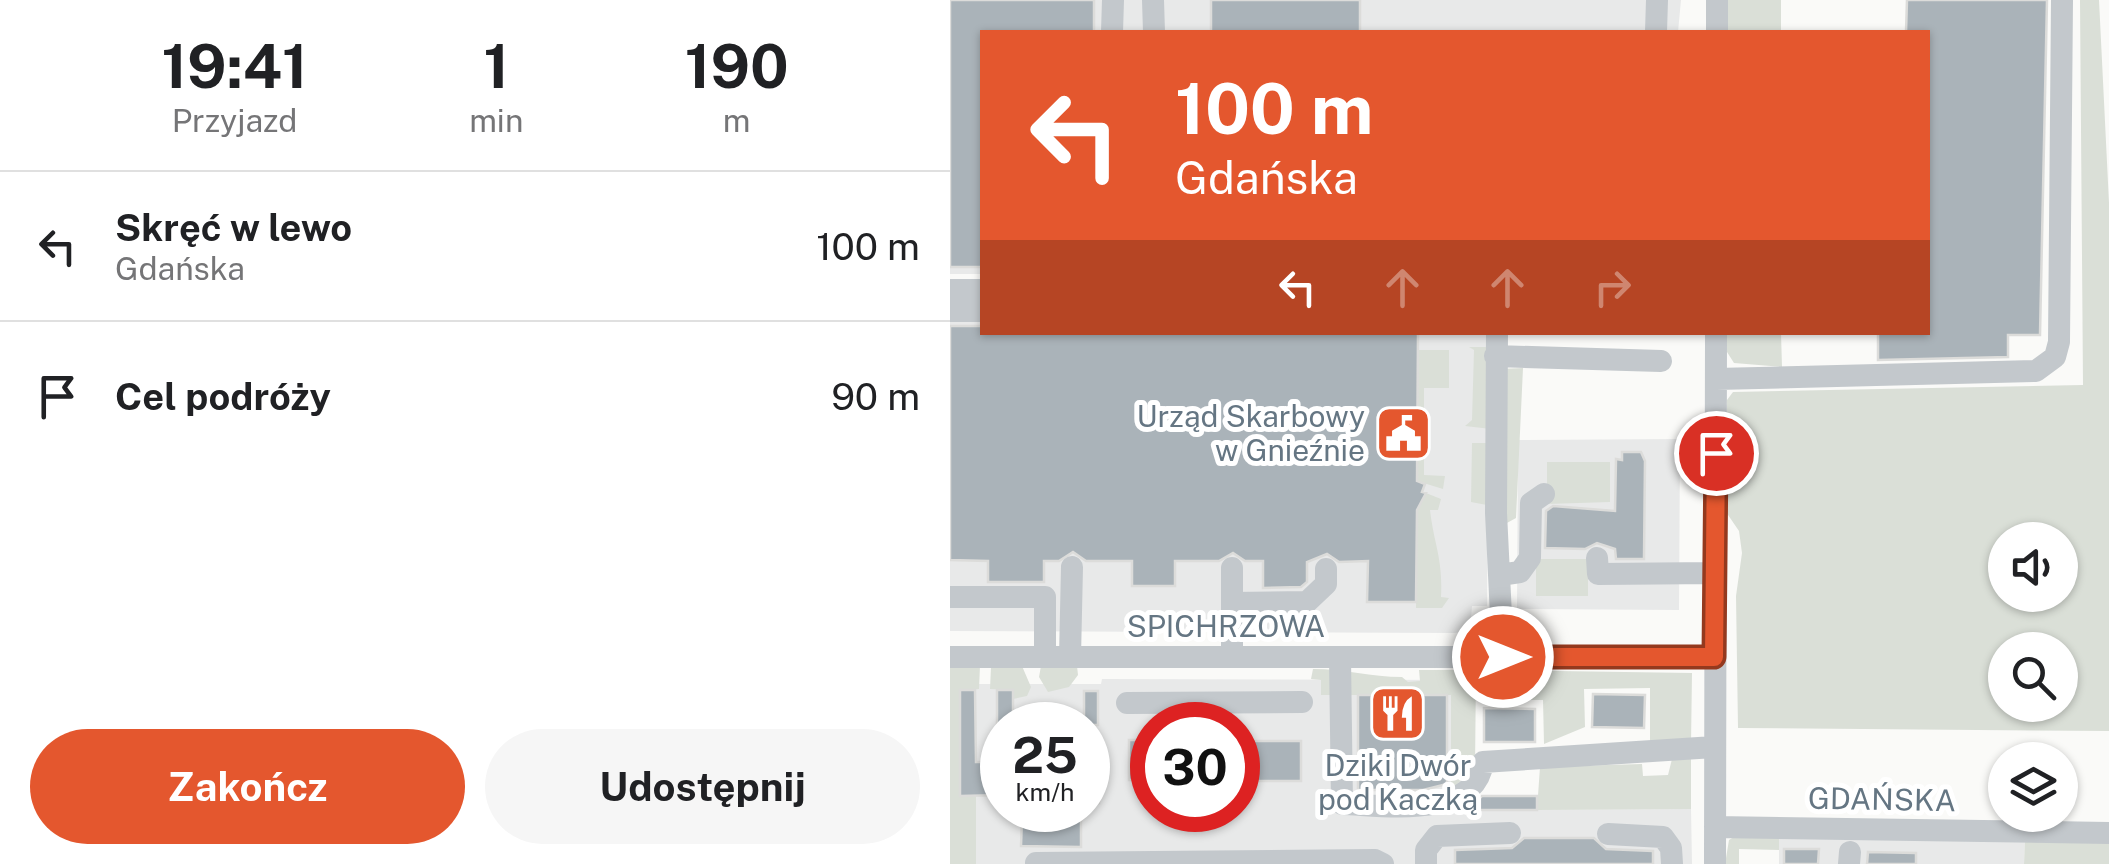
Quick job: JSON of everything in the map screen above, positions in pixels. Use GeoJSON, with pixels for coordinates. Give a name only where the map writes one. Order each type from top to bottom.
{"type":"FeatureCollection","features":[{"type":"Feature","properties":{"kind":"street"},"geometry":{"type":"LineString","coordinates":[[1112,30],[1113,0]]}},
{"type":"Feature","properties":{"kind":"street"},"geometry":{"type":"LineString","coordinates":[[1153,0],[1154,30]]}},
{"type":"Feature","properties":{"kind":"street"},"geometry":{"type":"LineString","coordinates":[[1656,0],[1656,30]]}},
{"type":"Feature","properties":{"kind":"street"},"geometry":{"type":"LineString","coordinates":[[1717,0],[1717,30]]}},
{"type":"Feature","properties":{"kind":"street"},"geometry":{"type":"LineString","coordinates":[[1716,379],[2036,371],[2055,358],[2059,342],[2062,0]]}},
{"type":"Feature","properties":{"kind":"street"},"geometry":{"type":"LineString","coordinates":[[950,290],[980,290]]}},
{"type":"Feature","properties":{"kind":"street"},"geometry":{"type":"LineString","coordinates":[[950,310],[980,311]]}},
{"type":"Feature","properties":{"kind":"street"},"geometry":{"type":"LineString","coordinates":[[1714,864],[1716,335]]}},
{"type":"Feature","properties":{"kind":"street"},"geometry":{"type":"LineString","coordinates":[[1503,657],[1496,344],[1660,360]]}},
{"type":"Feature","properties":{"kind":"street"},"geometry":{"type":"LineString","coordinates":[[1500,575],[1520,572],[1530,558],[1531,503],[1544,494]]}},
{"type":"Feature","properties":{"kind":"street"},"geometry":{"type":"LineString","coordinates":[[1597,558],[1598,574],[1714,574]]}},
{"type":"Feature","properties":{"kind":"street"},"geometry":{"type":"LineString","coordinates":[[1070,657],[1072,567]]}},
{"type":"Feature","properties":{"kind":"street"},"geometry":{"type":"LineString","coordinates":[[1232,568],[1232,657]]}},
{"type":"Feature","properties":{"kind":"street"},"geometry":{"type":"LineString","coordinates":[[1232,602],[1307,602],[1326,584],[1326,568]]}},
{"type":"Feature","properties":{"kind":"street"},"geometry":{"type":"LineString","coordinates":[[950,598],[1045,597],[1045,657]]}},
{"type":"Feature","properties":{"kind":"street","name":"SPICHRZOWA"},"geometry":{"type":"LineString","coordinates":[[950,657],[1714,657]]}},
{"type":"Feature","properties":{"kind":"street"},"geometry":{"type":"LineString","coordinates":[[1257,657],[1258,702]]}},
{"type":"Feature","properties":{"kind":"street"},"geometry":{"type":"LineString","coordinates":[[1340,657],[1342,804],[1433,805],[1465,792],[1483,762],[1714,748]]}},
{"type":"Feature","properties":{"kind":"street"},"geometry":{"type":"LineString","coordinates":[[1260,702],[1302,702]]}},
{"type":"Feature","properties":{"kind":"street","name":"GDAŃSKA"},"geometry":{"type":"LineString","coordinates":[[1715,827],[2109,833]]}},
{"type":"Feature","properties":{"kind":"street"},"geometry":{"type":"LineString","coordinates":[[1426,864],[1426,850],[1437,836],[1510,833]]}},
{"type":"Feature","properties":{"kind":"street"},"geometry":{"type":"LineString","coordinates":[[1608,834],[1662,837],[1672,848],[1672,864]]}},
{"type":"Feature","properties":{"kind":"street"},"geometry":{"type":"LineString","coordinates":[[1036,863],[1376,860],[1383,864]]}},
{"type":"Feature","properties":{"kind":"shaded area"},"geometry":{"type":"Polygon","coordinates":[[[950,0],[1681,0],[1678,30],[980,30],[980,274],[950,274],[950,0]]]}},
{"type":"Feature","properties":{"kind":"shaded area"},"geometry":{"type":"Polygon","coordinates":[[[1726,0],[1781,0],[1781,30],[1726,30],[1726,0]]]}},
{"type":"Feature","properties":{"kind":"shaded area"},"geometry":{"type":"Polygon","coordinates":[[[2080,0],[2099,0],[2109,203],[2109,731],[1738,728],[1736,596],[1742,553],[1739,531],[1726,512],[1727,400],[1733,392],[2083,385],[2080,0]]]}},
{"type":"Feature","properties":{"kind":"shaded area"},"geometry":{"type":"Polygon","coordinates":[[[950,321],[980,322],[980,335],[1489,335],[1487,606],[1472,606],[1470,631],[950,631],[950,321]]]}},
{"type":"Feature","properties":{"kind":"shaded area"},"geometry":{"type":"Polygon","coordinates":[[[1727,335],[1781,335],[1782,367],[1734,363],[1727,352],[1727,335]]]}},
{"type":"Feature","properties":{"kind":"shaded area"},"geometry":{"type":"Polygon","coordinates":[[[1469,347],[1488,347],[1491,429],[1465,426],[1472,420],[1474,350],[1469,347]]]}},
{"type":"Feature","properties":{"kind":"shaded area"},"geometry":{"type":"Polygon","coordinates":[[[1418,350],[1449,350],[1449,388],[1424,388],[1424,475],[1445,476],[1443,489],[1417,481],[1418,350]]]}},
{"type":"Feature","properties":{"kind":"shaded area"},"geometry":{"type":"Polygon","coordinates":[[[1523,368],[1516,518],[1496,529],[1500,369],[1523,368]]]}},
{"type":"Feature","properties":{"kind":"shaded area"},"geometry":{"type":"Polygon","coordinates":[[[1680,439],[1679,610],[1517,609],[1518,440],[1680,439]]]}},
{"type":"Feature","properties":{"kind":"shaded area"},"geometry":{"type":"Polygon","coordinates":[[[1472,443],[1493,443],[1492,506],[1471,502],[1472,443]]]}},
{"type":"Feature","properties":{"kind":"shaded area"},"geometry":{"type":"Polygon","coordinates":[[[1547,462],[1610,462],[1610,502],[1547,504],[1547,462]]]}},
{"type":"Feature","properties":{"kind":"shaded area"},"geometry":{"type":"Polygon","coordinates":[[[1426,493],[1441,499],[1438,510],[1430,510],[1441,597],[1449,598],[1442,608],[1416,608],[1417,510],[1426,493]]]}},
{"type":"Feature","properties":{"kind":"shaded area"},"geometry":{"type":"Polygon","coordinates":[[[1536,559],[1588,559],[1588,596],[1536,596],[1536,559]]]}},
{"type":"Feature","properties":{"kind":"shaded area"},"geometry":{"type":"Polygon","coordinates":[[[950,666],[980,666],[979,689],[960,691],[960,795],[976,796],[976,864],[950,864],[950,666]]]}},
{"type":"Feature","properties":{"kind":"shaded area"},"geometry":{"type":"Polygon","coordinates":[[[1022,666],[1031,687],[1027,696],[1013,699],[1013,690],[990,689],[991,667],[1022,666]]]}},
{"type":"Feature","properties":{"kind":"shaded area"},"geometry":{"type":"Polygon","coordinates":[[[1041,666],[1077,666],[1078,675],[1069,687],[1048,692],[1039,677],[1041,666]]]}},
{"type":"Feature","properties":{"kind":"shaded area"},"geometry":{"type":"Polygon","coordinates":[[[1313,669],[1402,677],[1408,682],[1420,681],[1419,670],[1476,670],[1475,769],[1451,789],[1451,695],[1321,695],[1321,680],[1311,679],[1313,669]]]}},
{"type":"Feature","properties":{"kind":"shaded area"},"geometry":{"type":"Polygon","coordinates":[[[1482,670],[1692,673],[1691,744],[1650,746],[1650,688],[1584,689],[1585,727],[1544,744],[1543,700],[1482,700],[1482,670]]]}},
{"type":"Feature","properties":{"kind":"shaded area"},"geometry":{"type":"Polygon","coordinates":[[[1102,679],[1475,680],[1475,769],[1459,789],[1417,810],[1691,809],[1692,864],[976,864],[975,809],[953,808],[953,684],[1101,684],[1102,679]]]}},
{"type":"Feature","properties":{"kind":"shaded area"},"geometry":{"type":"Polygon","coordinates":[[[1691,753],[1691,809],[1537,810],[1540,767],[1642,764],[1643,776],[1668,775],[1673,755],[1691,753]]]}},
{"type":"Feature","properties":{"kind":"shaded area"},"geometry":{"type":"Polygon","coordinates":[[[1740,833],[1779,833],[1779,850],[1739,849],[1739,864],[1725,864],[1729,840],[1740,833]]]}},
{"type":"Feature","properties":{"kind":"shaded area"},"geometry":{"type":"Polygon","coordinates":[[[1779,833],[2025,836],[2024,864],[1779,864],[1779,833]]]}},
{"type":"Feature","properties":{"kind":"shaded area"},"geometry":{"type":"Polygon","coordinates":[[[2025,836],[2109,836],[2109,864],[2024,864],[2025,836]]]}},
{"type":"Feature","properties":{"kind":"building"},"geometry":{"type":"Polygon","coordinates":[[[950,0],[1094,0],[1094,30],[980,30],[980,267],[950,267],[950,0]]]}},
{"type":"Feature","properties":{"kind":"building"},"geometry":{"type":"Polygon","coordinates":[[[1211,0],[1360,0],[1360,30],[1211,30],[1211,0]]]}},
{"type":"Feature","properties":{"kind":"building"},"geometry":{"type":"Polygon","coordinates":[[[1907,0],[2047,0],[2040,335],[2008,335],[2008,357],[1878,360],[1878,335],[1930,335],[1930,30],[1906,30],[1907,0]]]}},
{"type":"Feature","properties":{"kind":"building"},"geometry":{"type":"Polygon","coordinates":[[[950,326],[980,326],[980,335],[1418,335],[1417,481],[1425,484],[1422,492],[1426,493],[1417,510],[1416,602],[1367,602],[1368,561],[1339,562],[1327,554],[1307,562],[1307,582],[1301,587],[1263,588],[1263,561],[1245,561],[1233,553],[1219,561],[1175,561],[1175,586],[1132,586],[1132,561],[1086,561],[1073,552],[1059,561],[1044,561],[1044,582],[988,582],[988,561],[950,560],[950,326]]]}},
{"type":"Feature","properties":{"kind":"building"},"geometry":{"type":"Polygon","coordinates":[[[1622,452],[1641,452],[1645,461],[1644,559],[1616,559],[1615,549],[1597,543],[1585,549],[1545,548],[1546,511],[1553,506],[1615,511],[1616,459],[1622,460],[1622,452]]]}},
{"type":"Feature","properties":{"kind":"building"},"geometry":{"type":"Polygon","coordinates":[[[960,690],[975,690],[980,796],[960,796],[960,690]]]}},
{"type":"Feature","properties":{"kind":"building"},"geometry":{"type":"Polygon","coordinates":[[[997,690],[1013,690],[1013,702],[997,702],[997,690]]]}},
{"type":"Feature","properties":{"kind":"building"},"geometry":{"type":"Polygon","coordinates":[[[1084,691],[1098,691],[1098,702],[1084,702],[1084,691]]]}},
{"type":"Feature","properties":{"kind":"building"},"geometry":{"type":"Polygon","coordinates":[[[1593,694],[1645,695],[1644,728],[1592,727],[1593,694]]]}},
{"type":"Feature","properties":{"kind":"building"},"geometry":{"type":"Polygon","coordinates":[[[1358,695],[1447,695],[1447,784],[1423,790],[1358,790],[1358,695]]]}},
{"type":"Feature","properties":{"kind":"building"},"geometry":{"type":"Polygon","coordinates":[[[1484,708],[1535,709],[1535,742],[1484,742],[1484,708]]]}},
{"type":"Feature","properties":{"kind":"building"},"geometry":{"type":"Polygon","coordinates":[[[1260,741],[1301,741],[1301,781],[1260,781],[1260,741]]]}},
{"type":"Feature","properties":{"kind":"building"},"geometry":{"type":"Polygon","coordinates":[[[1482,796],[1537,796],[1537,810],[1469,810],[1482,796]]]}},
{"type":"Feature","properties":{"kind":"building"},"geometry":{"type":"Polygon","coordinates":[[[1022,832],[1081,832],[1081,847],[1021,846],[1022,832]]]}},
{"type":"Feature","properties":{"kind":"building"},"geometry":{"type":"Polygon","coordinates":[[[1524,838],[1594,838],[1606,849],[1653,851],[1653,864],[1455,864],[1455,850],[1512,848],[1524,838]]]}},
{"type":"Feature","properties":{"kind":"building"},"geometry":{"type":"Polygon","coordinates":[[[1784,849],[1819,849],[1818,864],[1784,864],[1784,849]]]}},
{"type":"Feature","properties":{"kind":"building"},"geometry":{"type":"Polygon","coordinates":[[[1868,852],[1916,853],[1916,864],[1867,864],[1868,852]]]}},
{"type":"Feature","properties":{"kind":"place","name":"Urząd Skarbowy w Gnieźnie"},"geometry":{"type":"Point","coordinates":[1404,434]}},
{"type":"Feature","properties":{"kind":"place","name":"Dziki Dwór pod Kaczką"},"geometry":{"type":"Point","coordinates":[1398,714]}},
{"type":"Feature","properties":{"kind":"route"},"geometry":{"type":"LineString","coordinates":[[1503,657],[1714,657],[1716,453]]}}]}
